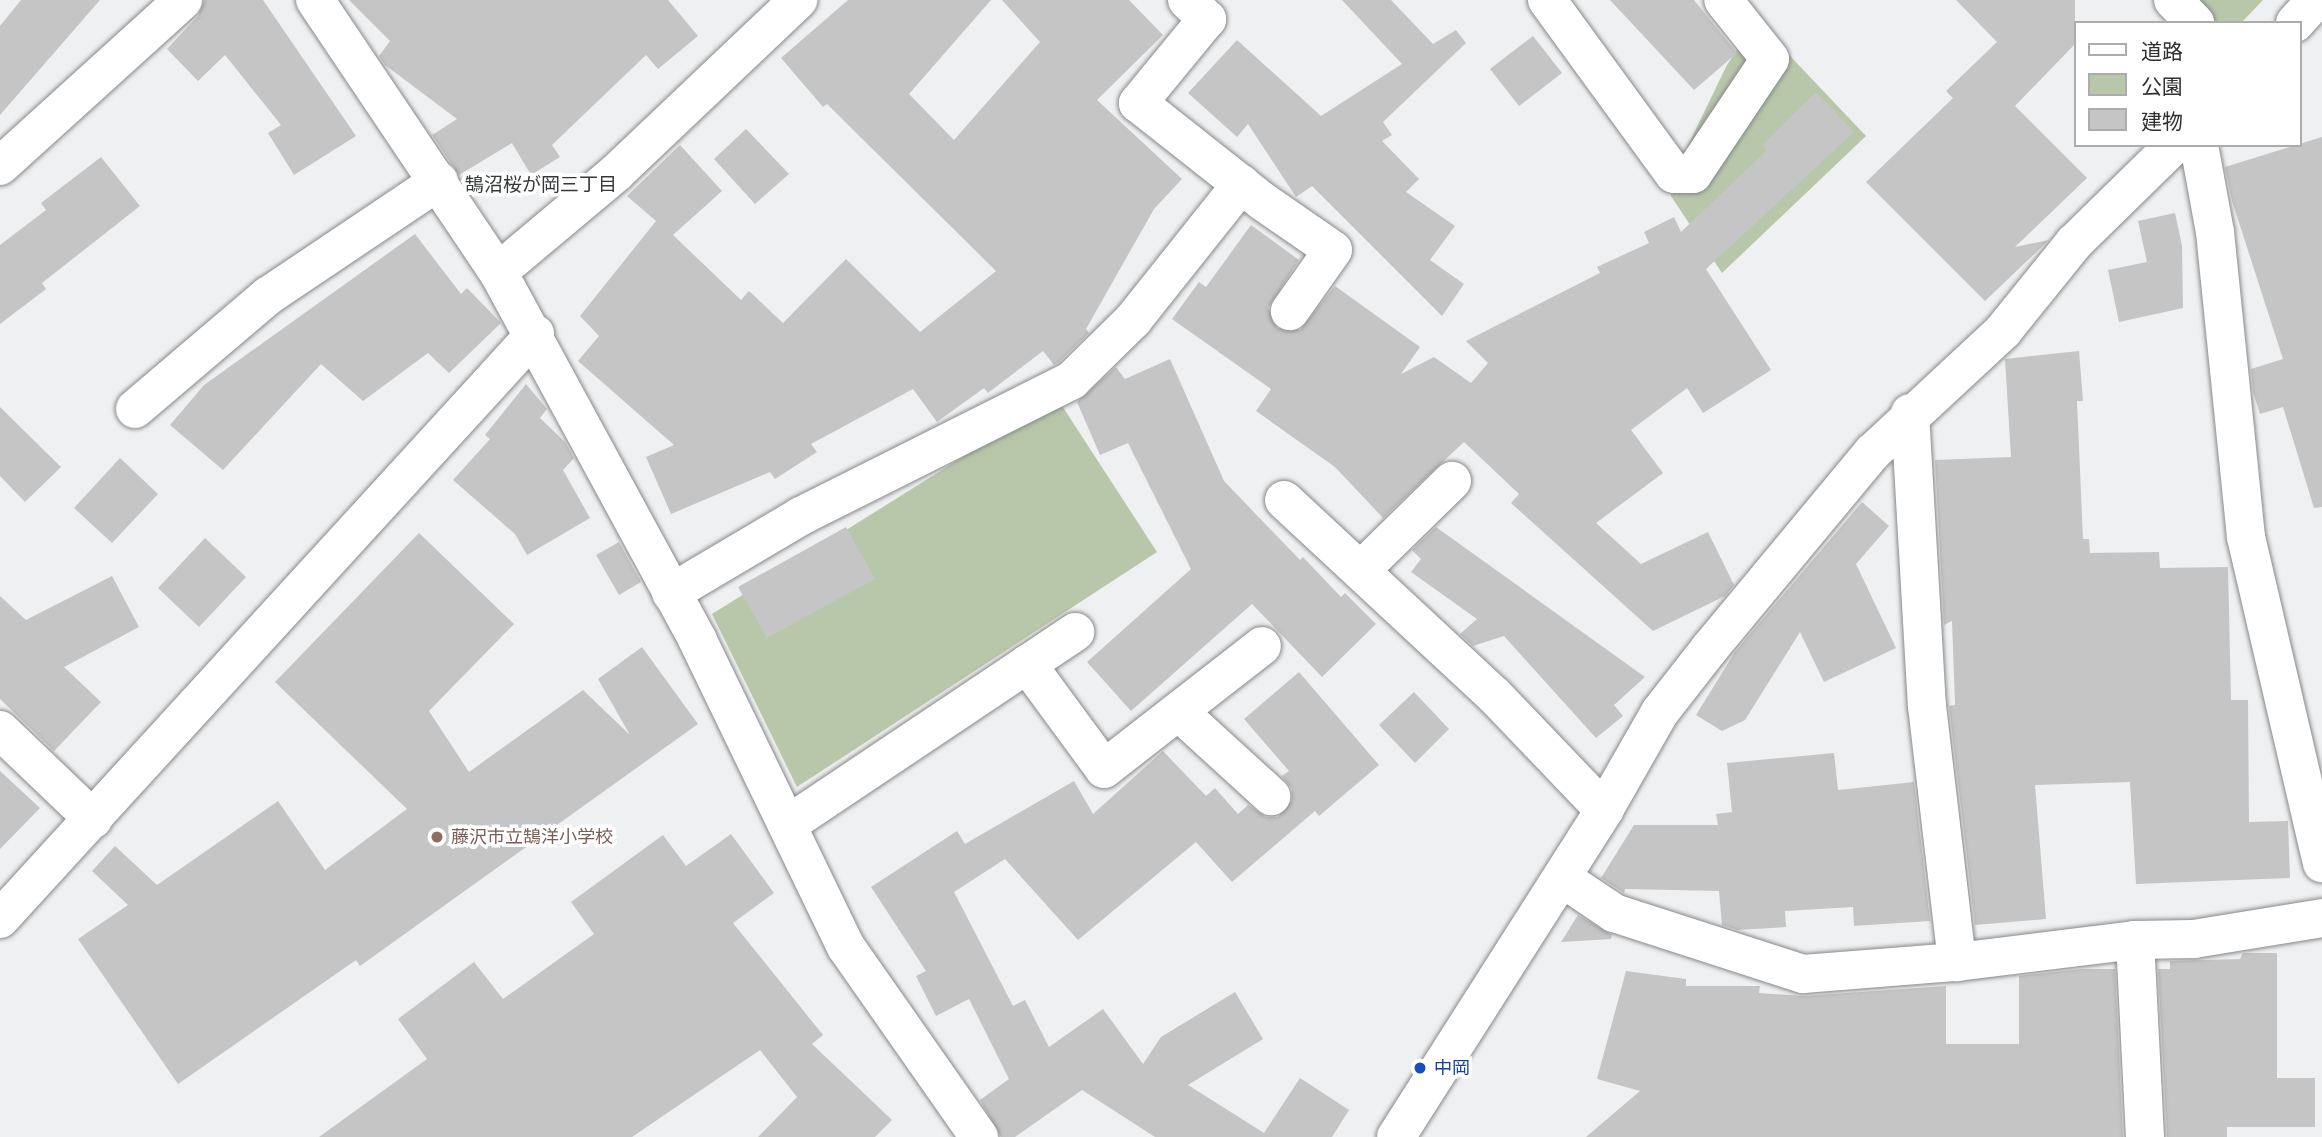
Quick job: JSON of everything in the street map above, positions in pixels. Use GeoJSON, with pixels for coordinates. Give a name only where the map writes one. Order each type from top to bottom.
{"type":"FeatureCollection","features":[{"type":"Feature","properties":{"kind":"street"},"geometry":{"type":"LineString","coordinates":[[0,166],[183,0]]}},
{"type":"Feature","properties":{"kind":"street"},"geometry":{"type":"LineString","coordinates":[[315,0],[439,181],[535,334],[671,593],[846,947],[979,1137]]}},
{"type":"Feature","properties":{"kind":"street"},"geometry":{"type":"LineString","coordinates":[[498,272],[617,172],[798,0]]}},
{"type":"Feature","properties":{"kind":"street"},"geometry":{"type":"LineString","coordinates":[[1187,0],[1207,19],[1138,103],[1241,184],[1333,250],[1290,311]]}},
{"type":"Feature","properties":{"kind":"street"},"geometry":{"type":"LineString","coordinates":[[1547,0],[1674,174],[1693,174],[1770,59],[1723,0]]}},
{"type":"Feature","properties":{"kind":"street"},"geometry":{"type":"LineString","coordinates":[[2173,0],[2193,21]]}},
{"type":"Feature","properties":{"kind":"street"},"geometry":{"type":"LineString","coordinates":[[2297,21],[2316,0]]}},
{"type":"Feature","properties":{"kind":"street"},"geometry":{"type":"LineString","coordinates":[[1396,1137],[1562,878],[1676,690],[1786,553],[1910,414],[2003,331],[2074,243],[2172,147]]}},
{"type":"Feature","properties":{"kind":"street"},"geometry":{"type":"LineString","coordinates":[[2199,147],[2215,232],[2246,537],[2322,863]]}},
{"type":"Feature","properties":{"kind":"street"},"geometry":{"type":"LineString","coordinates":[[135,409],[268,296],[439,181]]}},
{"type":"Feature","properties":{"kind":"street"},"geometry":{"type":"LineString","coordinates":[[671,593],[801,516],[1072,380],[1133,320],[1241,184]]}},
{"type":"Feature","properties":{"kind":"street"},"geometry":{"type":"LineString","coordinates":[[0,919],[535,334]]}},
{"type":"Feature","properties":{"kind":"street"},"geometry":{"type":"LineString","coordinates":[[1910,414],[1927,706],[1957,962]]}},
{"type":"Feature","properties":{"kind":"street"},"geometry":{"type":"LineString","coordinates":[[1362,569],[1452,481]]}},
{"type":"Feature","properties":{"kind":"street"},"geometry":{"type":"LineString","coordinates":[[1284,499],[1495,696],[1604,810]]}},
{"type":"Feature","properties":{"kind":"street"},"geometry":{"type":"LineString","coordinates":[[787,825],[1075,632]]}},
{"type":"Feature","properties":{"kind":"street"},"geometry":{"type":"LineString","coordinates":[[1027,664],[1104,769],[1262,646]]}},
{"type":"Feature","properties":{"kind":"street"},"geometry":{"type":"LineString","coordinates":[[1179,712],[1271,796]]}},
{"type":"Feature","properties":{"kind":"street"},"geometry":{"type":"LineString","coordinates":[[0,730],[93,819]]}},
{"type":"Feature","properties":{"kind":"street"},"geometry":{"type":"LineString","coordinates":[[1562,878],[1614,913],[1803,974],[1957,962],[2135,940],[2194,939],[2322,918]]}},
{"type":"Feature","properties":{"kind":"street"},"geometry":{"type":"LineString","coordinates":[[2135,940],[2145,1137]]}},
{"type":"Feature","properties":{"kind":"green space"},"geometry":{"type":"Polygon","coordinates":[[[2193,0],[2263,0],[2243,21],[2212,21],[2193,0]]]}},
{"type":"Feature","properties":{"kind":"green space"},"geometry":{"type":"Polygon","coordinates":[[[1757,21],[1866,136],[1722,273],[1671,196],[1674,174],[1727,65],[1757,21]]]}},
{"type":"Feature","properties":{"kind":"green space"},"geometry":{"type":"Polygon","coordinates":[[[1057,398],[1157,552],[797,787],[712,614],[1057,398]]]}},
{"type":"Feature","properties":{"kind":"building"},"geometry":{"type":"Polygon","coordinates":[[[21,0],[100,0],[0,115],[0,26],[21,0]]]}},
{"type":"Feature","properties":{"kind":"building"},"geometry":{"type":"Polygon","coordinates":[[[204,0],[263,0],[356,136],[294,175],[268,133],[281,125],[225,55],[198,81],[167,49],[198,16],[204,0]]]}},
{"type":"Feature","properties":{"kind":"building"},"geometry":{"type":"Polygon","coordinates":[[[349,0],[668,0],[698,36],[658,69],[646,55],[552,145],[560,157],[531,175],[512,143],[459,175],[432,135],[457,119],[385,65],[379,56],[390,41],[349,0]]]}},
{"type":"Feature","properties":{"kind":"building"},"geometry":{"type":"Polygon","coordinates":[[[848,0],[991,0],[909,94],[954,140],[1040,42],[1002,0],[1129,0],[1163,35],[1097,100],[1182,179],[1154,209],[1086,329],[1089,333],[1059,362],[1054,365],[1043,351],[988,393],[984,388],[937,422],[913,389],[811,444],[817,452],[775,479],[770,472],[671,514],[646,457],[674,445],[578,361],[599,336],[580,316],[656,221],[627,196],[680,145],[722,191],[673,235],[741,300],[749,291],[783,323],[846,259],[920,332],[996,271],[827,104],[823,107],[781,58],[848,0]]]}},
{"type":"Feature","properties":{"kind":"building"},"geometry":{"type":"Polygon","coordinates":[[[1342,0],[1391,0],[1433,44],[1456,30],[1466,43],[1383,122],[1392,135],[1382,141],[1419,179],[1406,192],[1455,226],[1430,260],[1464,284],[1442,316],[1312,186],[1296,197],[1248,124],[1237,137],[1188,93],[1237,40],[1321,116],[1402,64],[1342,0]]]}},
{"type":"Feature","properties":{"kind":"building"},"geometry":{"type":"Polygon","coordinates":[[[1610,0],[1694,0],[1737,53],[1694,90],[1610,0]]]}},
{"type":"Feature","properties":{"kind":"building"},"geometry":{"type":"Polygon","coordinates":[[[1956,0],[2075,0],[2074,45],[2015,106],[2087,178],[2015,247],[2049,240],[1985,301],[1866,182],[1953,98],[1946,91],[1997,42],[1956,0]]]}},
{"type":"Feature","properties":{"kind":"building"},"geometry":{"type":"Polygon","coordinates":[[[1533,36],[1562,73],[1519,106],[1490,69],[1533,36]]]}},
{"type":"Feature","properties":{"kind":"building"},"geometry":{"type":"Polygon","coordinates":[[[1816,92],[1854,132],[1706,269],[1771,370],[1703,413],[1687,388],[1631,430],[1663,473],[1596,523],[1641,564],[1708,532],[1734,585],[1725,596],[1653,631],[1511,503],[1519,494],[1464,442],[1383,518],[1335,467],[1256,411],[1271,389],[1172,319],[1199,282],[1206,287],[1251,225],[1299,260],[1268,308],[1277,328],[1300,330],[1335,286],[1420,347],[1401,374],[1434,357],[1471,383],[1488,363],[1466,341],[1600,273],[1597,267],[1649,243],[1644,232],[1674,217],[1681,232],[1767,150],[1762,145],[1816,92]]]}},
{"type":"Feature","properties":{"kind":"building"},"geometry":{"type":"Polygon","coordinates":[[[746,129],[789,174],[755,204],[714,159],[746,129]]]}},
{"type":"Feature","properties":{"kind":"building"},"geometry":{"type":"Polygon","coordinates":[[[2322,137],[2322,507],[2314,508],[2283,407],[2260,414],[2253,392],[2251,369],[2283,359],[2232,201],[2225,167],[2290,147],[2301,147],[2301,143],[2322,137]]]}},
{"type":"Feature","properties":{"kind":"building"},"geometry":{"type":"Polygon","coordinates":[[[101,157],[140,206],[42,283],[46,289],[0,324],[0,245],[46,210],[41,203],[101,157]]]}},
{"type":"Feature","properties":{"kind":"building"},"geometry":{"type":"Polygon","coordinates":[[[2175,213],[2182,246],[2183,308],[2119,322],[2108,270],[2147,262],[2138,221],[2175,213]]]}},
{"type":"Feature","properties":{"kind":"building"},"geometry":{"type":"Polygon","coordinates":[[[415,234],[461,294],[467,288],[501,323],[449,373],[428,353],[363,401],[321,364],[223,470],[170,425],[204,385],[415,234]]]}},
{"type":"Feature","properties":{"kind":"building"},"geometry":{"type":"Polygon","coordinates":[[[2079,351],[2083,401],[2077,401],[2083,539],[2089,539],[2090,553],[2159,552],[2160,568],[2228,567],[2231,700],[2248,700],[2249,822],[2288,821],[2290,878],[2136,884],[2130,782],[2035,785],[2046,919],[1975,925],[1949,706],[1955,705],[1952,621],[1944,625],[1935,460],[2011,457],[2005,359],[2079,351]]]}},
{"type":"Feature","properties":{"kind":"building"},"geometry":{"type":"Polygon","coordinates":[[[1170,359],[1224,481],[1300,560],[1303,557],[1341,597],[1345,593],[1376,624],[1322,677],[1252,604],[1131,711],[1087,662],[1191,569],[1128,443],[1100,455],[1077,402],[1116,367],[1125,379],[1170,359]]]}},
{"type":"Feature","properties":{"kind":"building"},"geometry":{"type":"Polygon","coordinates":[[[526,384],[547,409],[540,418],[565,442],[574,458],[563,470],[590,518],[527,555],[515,534],[453,480],[490,439],[485,435],[526,384]]]}},
{"type":"Feature","properties":{"kind":"building"},"geometry":{"type":"Polygon","coordinates":[[[0,407],[61,467],[25,502],[0,476],[0,407]]]}},
{"type":"Feature","properties":{"kind":"building"},"geometry":{"type":"Polygon","coordinates":[[[120,458],[158,494],[112,543],[74,508],[120,458]]]}},
{"type":"Feature","properties":{"kind":"building"},"geometry":{"type":"Polygon","coordinates":[[[1862,502],[1889,526],[1856,564],[1896,648],[1824,682],[1800,632],[1745,720],[1722,731],[1696,715],[1735,652],[1862,502]]]}},
{"type":"Feature","properties":{"kind":"building"},"geometry":{"type":"Polygon","coordinates":[[[846,527],[875,579],[767,638],[738,587],[846,527]]]}},
{"type":"Feature","properties":{"kind":"building"},"geometry":{"type":"Polygon","coordinates":[[[1436,527],[1645,677],[1614,705],[1623,716],[1596,738],[1504,636],[1473,646],[1460,634],[1477,619],[1411,572],[1421,559],[1412,550],[1436,527]]]}},
{"type":"Feature","properties":{"kind":"building"},"geometry":{"type":"Polygon","coordinates":[[[419,533],[514,624],[429,711],[469,772],[583,690],[630,735],[598,679],[642,647],[698,724],[360,966],[356,960],[178,1084],[78,939],[128,905],[92,871],[115,846],[157,885],[278,801],[325,870],[407,809],[275,682],[419,533]]]}},
{"type":"Feature","properties":{"kind":"building"},"geometry":{"type":"Polygon","coordinates":[[[205,538],[246,577],[199,627],[158,588],[205,538]]]}},
{"type":"Feature","properties":{"kind":"building"},"geometry":{"type":"Polygon","coordinates":[[[619,542],[641,582],[619,595],[596,555],[619,542]]]}},
{"type":"Feature","properties":{"kind":"building"},"geometry":{"type":"Polygon","coordinates":[[[112,576],[139,627],[64,667],[101,702],[54,751],[0,699],[0,596],[26,620],[112,576]]]}},
{"type":"Feature","properties":{"kind":"building"},"geometry":{"type":"Polygon","coordinates":[[[1299,672],[1379,765],[1319,816],[1315,811],[1232,882],[1196,842],[1078,940],[1005,859],[954,892],[1013,1006],[1025,1000],[1049,1047],[1103,1009],[1143,1064],[1161,1037],[1235,992],[1263,1039],[1188,1085],[1264,1133],[1300,1078],[1349,1110],[1332,1137],[1155,1137],[1082,1090],[1015,1137],[1001,1137],[980,1100],[1009,1079],[969,999],[936,1016],[916,976],[926,971],[871,887],[957,831],[965,844],[1074,781],[1093,814],[1163,751],[1206,796],[1215,788],[1238,814],[1248,805],[1266,817],[1278,817],[1292,801],[1292,789],[1282,776],[1289,771],[1244,719],[1299,672]]]}},
{"type":"Feature","properties":{"kind":"building"},"geometry":{"type":"Polygon","coordinates":[[[1414,692],[1449,729],[1415,763],[1379,725],[1414,692]]]}},
{"type":"Feature","properties":{"kind":"building"},"geometry":{"type":"Polygon","coordinates":[[[1834,753],[1838,790],[1914,782],[1930,921],[1854,926],[1853,907],[1785,911],[1786,927],[1738,930],[1722,925],[1719,891],[1625,889],[1624,893],[1601,878],[1634,825],[1718,825],[1716,814],[1732,812],[1727,763],[1834,753]]]}},
{"type":"Feature","properties":{"kind":"building"},"geometry":{"type":"Polygon","coordinates":[[[0,771],[40,808],[0,849],[0,771]]]}},
{"type":"Feature","properties":{"kind":"building"},"geometry":{"type":"Polygon","coordinates":[[[731,834],[774,893],[733,923],[823,1035],[812,1044],[892,1120],[875,1137],[758,1137],[797,1097],[760,1050],[632,1137],[319,1137],[427,1059],[398,1019],[474,962],[503,999],[594,934],[571,902],[663,835],[686,866],[731,834]]]}},
{"type":"Feature","properties":{"kind":"building"},"geometry":{"type":"Polygon","coordinates":[[[1578,915],[1612,935],[1611,939],[1561,942],[1578,915]]]}},
{"type":"Feature","properties":{"kind":"building"},"geometry":{"type":"Polygon","coordinates":[[[2243,953],[2277,953],[2277,1078],[2315,1078],[2315,1127],[2227,1127],[2227,1137],[2167,1137],[2158,969],[2170,969],[2170,961],[2240,959],[2243,953]]]}},
{"type":"Feature","properties":{"kind":"building"},"geometry":{"type":"Polygon","coordinates":[[[2082,969],[2115,969],[2123,1137],[1586,1137],[1640,1091],[1597,1079],[1626,971],[1686,979],[1686,986],[1760,986],[1759,993],[1804,996],[1946,986],[1946,1044],[2019,1044],[2019,976],[2082,969]]]}},
{"type":"Feature","properties":{"kind":"place","name":"藤沢市立鵠洋小学校"},"geometry":{"type":"Point","coordinates":[437,837]}},
{"type":"Feature","properties":{"kind":"place","name":"中岡"},"geometry":{"type":"Point","coordinates":[1420,1068]}},
{"type":"Feature","properties":{"kind":"district","name":"鵠沼桜が岡三丁目"},"geometry":{"type":"Point","coordinates":[541,185]}}]}
